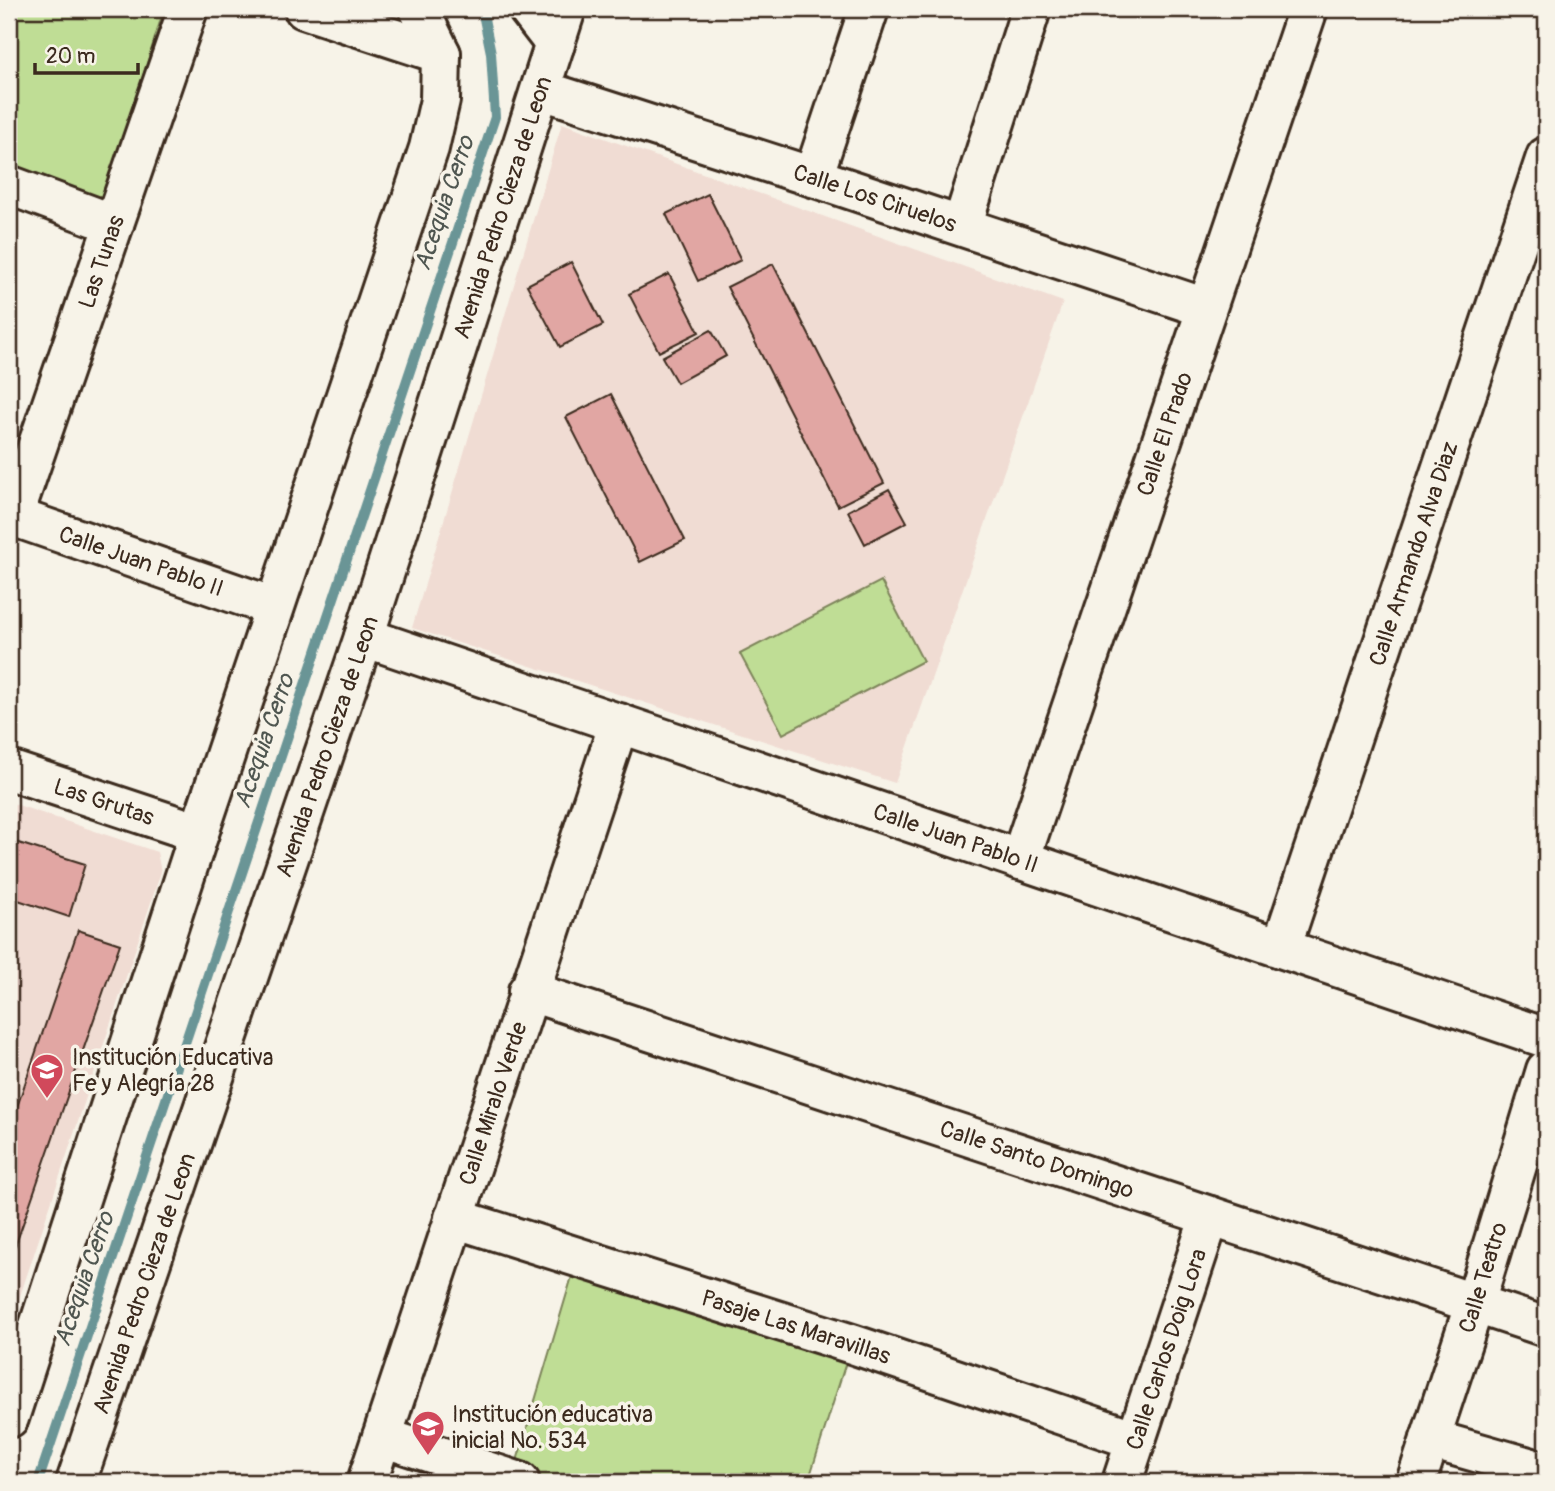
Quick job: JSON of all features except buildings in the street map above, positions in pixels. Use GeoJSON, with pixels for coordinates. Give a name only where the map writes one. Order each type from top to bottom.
{"type":"FeatureCollection","features":[{"type":"Feature","properties":{"kind":"street","name":"Las Tunas"},"geometry":{"type":"LineString","coordinates":[[11,516],[188,9]]}},
{"type":"Feature","properties":{"kind":"street"},"geometry":{"type":"LineString","coordinates":[[304,9],[441,54]]}},
{"type":"Feature","properties":{"kind":"street"},"geometry":{"type":"LineString","coordinates":[[9,1418],[199,833],[429,148],[440,100],[441,54],[419,9]]}},
{"type":"Feature","properties":{"kind":"street"},"geometry":{"type":"LineString","coordinates":[[528,9],[560,26]]}},
{"type":"Feature","properties":{"kind":"street"},"geometry":{"type":"LineString","coordinates":[[813,177],[869,9]]}},
{"type":"Feature","properties":{"kind":"street"},"geometry":{"type":"LineString","coordinates":[[962,226],[1031,9]]}},
{"type":"Feature","properties":{"kind":"street","name":"Calle El Prado"},"geometry":{"type":"LineString","coordinates":[[1020,860],[1308,9]]}},
{"type":"Feature","properties":{"kind":"street","name":"Avenida Pedro Cieza de Leon"},"geometry":{"type":"LineString","coordinates":[[76,1482],[364,637],[542,90],[560,26]]}},
{"type":"Feature","properties":{"kind":"street","name":"Calle Los Ciruelos"},"geometry":{"type":"LineString","coordinates":[[542,90],[1206,307]]}},
{"type":"Feature","properties":{"kind":"street","name":"Calle Armando Alva Diaz"},"geometry":{"type":"LineString","coordinates":[[1281,948],[1546,157]]}},
{"type":"Feature","properties":{"kind":"street"},"geometry":{"type":"LineString","coordinates":[[9,185],[114,224]]}},
{"type":"Feature","properties":{"kind":"street","name":"Calle Juan Pablo II"},"geometry":{"type":"LineString","coordinates":[[11,516],[274,607]]}},
{"type":"Feature","properties":{"kind":"street","name":"Calle Juan Pablo II"},"geometry":{"type":"LineString","coordinates":[[364,637],[1546,1038]]}},
{"type":"Feature","properties":{"kind":"street","name":"Calle Miralo Verde"},"geometry":{"type":"LineString","coordinates":[[367,1482],[619,723]]}},
{"type":"Feature","properties":{"kind":"street","name":"Las Grutas"},"geometry":{"type":"LineString","coordinates":[[9,770],[199,833]]}},
{"type":"Feature","properties":{"kind":"street","name":"Calle Santo Domingo"},"geometry":{"type":"LineString","coordinates":[[528,991],[1210,1216],[1472,1313],[1546,1327]]}},
{"type":"Feature","properties":{"kind":"street","name":"Calle Teatro"},"geometry":{"type":"LineString","coordinates":[[1416,1482],[1472,1313],[1546,1070]]}},
{"type":"Feature","properties":{"kind":"street","name":"Calle Carlos Doig Lora"},"geometry":{"type":"LineString","coordinates":[[1122,1482],[1210,1216]]}},
{"type":"Feature","properties":{"kind":"street","name":"Pasaje Las Maravillas"},"geometry":{"type":"LineString","coordinates":[[454,1218],[852,1343],[1136,1440]]}},
{"type":"Feature","properties":{"kind":"street"},"geometry":{"type":"LineString","coordinates":[[1472,1313],[1546,1351]]}},
{"type":"Feature","properties":{"kind":"street"},"geometry":{"type":"LineString","coordinates":[[382,1437],[520,1482]]}},
{"type":"Feature","properties":{"kind":"street"},"geometry":{"type":"LineString","coordinates":[[1430,1439],[1546,1472]]}},
{"type":"Feature","properties":{"kind":"shaded area"},"geometry":{"type":"Polygon","coordinates":[[[562,123],[1063,302],[895,783],[412,628],[562,123]]]}},
{"type":"Feature","properties":{"kind":"shaded area","name":"Institución Educativa Fe y Alegría 28"},"geometry":{"type":"Polygon","coordinates":[[[9,802],[157,852],[161,872],[9,1329],[9,802]]]}},
{"type":"Feature","properties":{"kind":"green space"},"geometry":{"type":"Polygon","coordinates":[[[9,9],[164,9],[103,204],[9,169],[9,9]]]}},
{"type":"Feature","properties":{"kind":"green space"},"geometry":{"type":"Polygon","coordinates":[[[881,581],[923,661],[783,734],[740,654],[881,581]]]}},
{"type":"Feature","properties":{"kind":"green space"},"geometry":{"type":"Polygon","coordinates":[[[573,1273],[847,1359],[808,1482],[549,1482],[514,1471],[573,1273]]]}},
{"type":"Feature","properties":{"kind":"waterway","name":"Acequia Cerro"},"geometry":{"type":"LineString","coordinates":[[38,1482],[495,117],[491,53],[482,9]]}},
{"type":"Feature","properties":{"kind":"place","name":"Institución Educativa Fe y Alegría 28"},"geometry":{"type":"Point","coordinates":[47,1100]}},
{"type":"Feature","properties":{"kind":"place","name":"Institución educativa inicial No. 534"},"geometry":{"type":"Point","coordinates":[428,1457]}}]}
